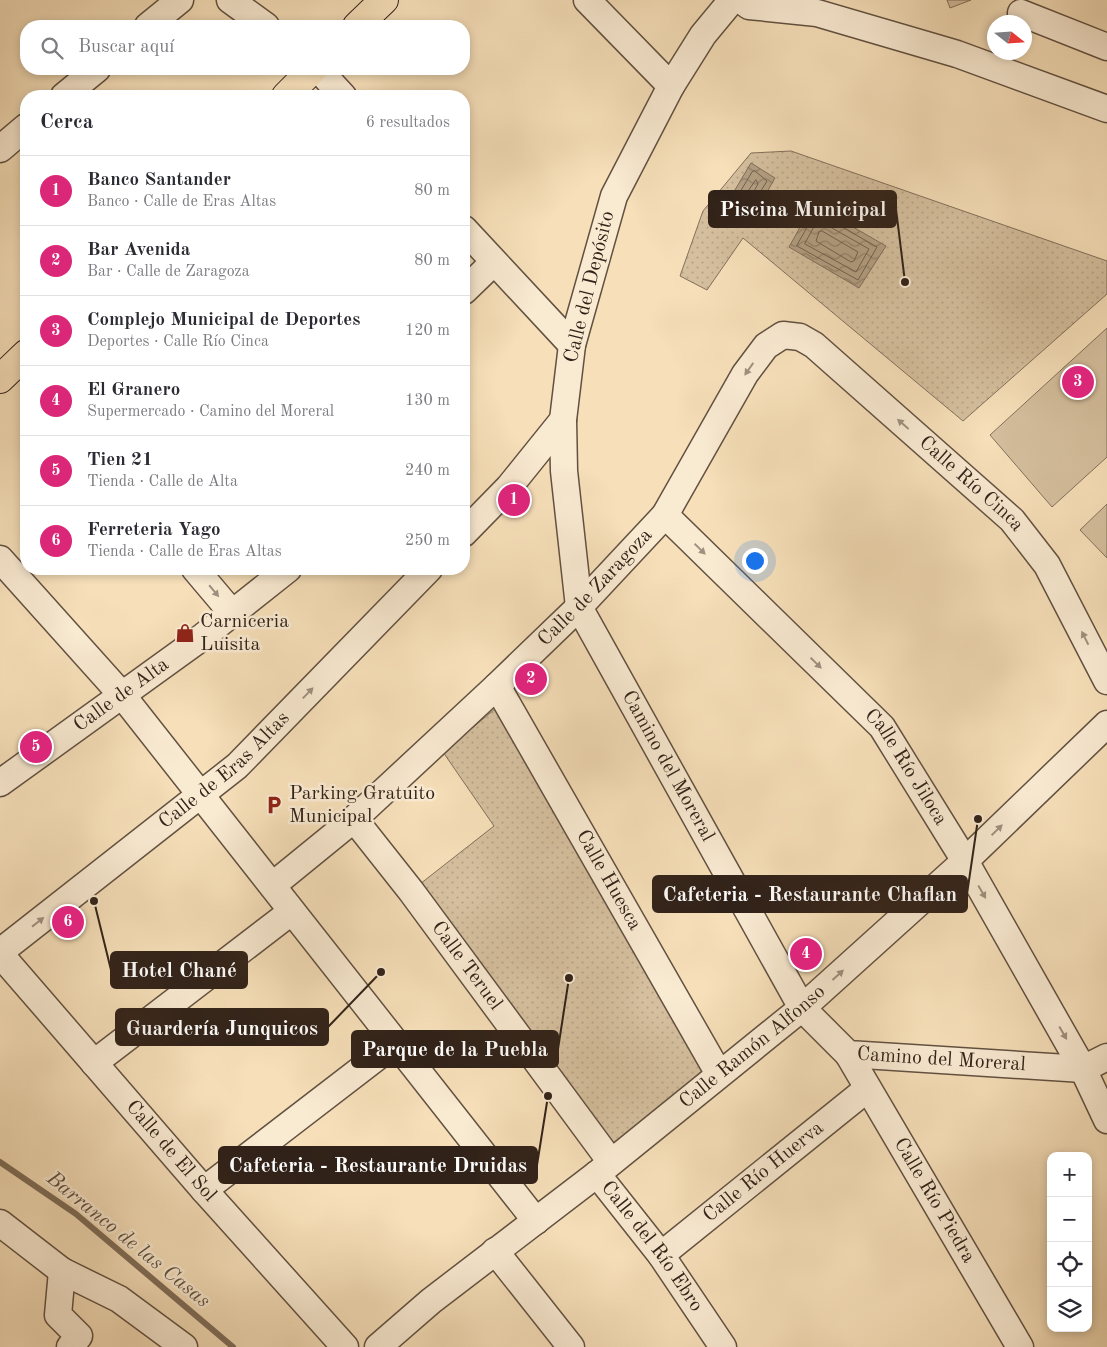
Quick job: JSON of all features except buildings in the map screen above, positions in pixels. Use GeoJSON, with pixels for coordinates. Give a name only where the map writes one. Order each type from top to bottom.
{"type":"FeatureCollection","features":[{"type":"Feature","properties":{"kind":"highway"},"geometry":{"type":"LineString","coordinates":[[363,20],[384,0]]}},
{"type":"Feature","properties":{"kind":"highway"},"geometry":{"type":"LineString","coordinates":[[292,90],[307,75]]}},
{"type":"Feature","properties":{"kind":"street"},"geometry":{"type":"LineString","coordinates":[[155,20],[180,0]]}},
{"type":"Feature","properties":{"kind":"street"},"geometry":{"type":"LineString","coordinates":[[230,0],[258,20]]}},
{"type":"Feature","properties":{"kind":"street"},"geometry":{"type":"LineString","coordinates":[[257,0],[275,20]]}},
{"type":"Feature","properties":{"kind":"street"},"geometry":{"type":"LineString","coordinates":[[586,0],[671,86]]}},
{"type":"Feature","properties":{"kind":"street","name":"Calle del Depósito"},"geometry":{"type":"LineString","coordinates":[[579,607],[564,471],[563,420],[572,345],[614,196],[671,86],[703,35],[732,0]]}},
{"type":"Feature","properties":{"kind":"street"},"geometry":{"type":"LineString","coordinates":[[741,0],[749,6],[817,13],[957,54],[1107,110]]}},
{"type":"Feature","properties":{"kind":"street"},"geometry":{"type":"LineString","coordinates":[[1021,13],[1107,47]]}},
{"type":"Feature","properties":{"kind":"street"},"geometry":{"type":"LineString","coordinates":[[71,90],[90,75]]}},
{"type":"Feature","properties":{"kind":"street"},"geometry":{"type":"LineString","coordinates":[[324,75],[337,90]]}},
{"type":"Feature","properties":{"kind":"street"},"geometry":{"type":"LineString","coordinates":[[0,149],[20,132]]}},
{"type":"Feature","properties":{"kind":"street"},"geometry":{"type":"LineString","coordinates":[[470,236],[572,345]]}},
{"type":"Feature","properties":{"kind":"street"},"geometry":{"type":"LineString","coordinates":[[470,285],[494,262]]}},
{"type":"Feature","properties":{"kind":"street","name":"Calle de Zaragoza"},"geometry":{"type":"LineString","coordinates":[[273,885],[354,819],[497,686],[579,607],[665,515],[745,374],[766,346],[783,335]]}},
{"type":"Feature","properties":{"kind":"street","name":"Calle Río Cinca"},"geometry":{"type":"LineString","coordinates":[[783,335],[800,337],[814,345],[1012,520],[1047,565],[1107,682]]}},
{"type":"Feature","properties":{"kind":"street"},"geometry":{"type":"LineString","coordinates":[[470,527],[509,487],[563,420]]}},
{"type":"Feature","properties":{"kind":"street"},"geometry":{"type":"LineString","coordinates":[[524,466],[548,466],[564,471]]}},
{"type":"Feature","properties":{"kind":"street","name":"Calle Río Jiloca"},"geometry":{"type":"LineString","coordinates":[[665,515],[882,727],[965,861],[1082,1068]]}},
{"type":"Feature","properties":{"kind":"street"},"geometry":{"type":"LineString","coordinates":[[0,559],[122,695],[273,885],[291,912],[394,1044],[536,1221]]}},
{"type":"Feature","properties":{"kind":"street"},"geometry":{"type":"LineString","coordinates":[[200,575],[233,614]]}},
{"type":"Feature","properties":{"kind":"street","name":"Calle de Alta"},"geometry":{"type":"LineString","coordinates":[[2,777],[23,768],[233,614],[281,575]]}},
{"type":"Feature","properties":{"kind":"street","name":"Calle de Eras Altas"},"geometry":{"type":"LineString","coordinates":[[0,953],[237,766],[423,575]]}},
{"type":"Feature","properties":{"kind":"street","name":"Camino del Moreral"},"geometry":{"type":"LineString","coordinates":[[579,607],[802,1008],[848,1054],[1082,1068]]}},
{"type":"Feature","properties":{"kind":"street","name":"Calle Huesca"},"geometry":{"type":"LineString","coordinates":[[497,686],[719,1074]]}},
{"type":"Feature","properties":{"kind":"street","name":"Calle Ramón Alfonso"},"geometry":{"type":"LineString","coordinates":[[378,1347],[431,1301],[604,1168],[802,1008],[965,861],[1107,724]]}},
{"type":"Feature","properties":{"kind":"street","name":"Calle Teruel"},"geometry":{"type":"LineString","coordinates":[[354,819],[411,892],[604,1168]]}},
{"type":"Feature","properties":{"kind":"street"},"geometry":{"type":"LineString","coordinates":[[94,1063],[291,912]]}},
{"type":"Feature","properties":{"kind":"street","name":"Calle de El Sol"},"geometry":{"type":"LineString","coordinates":[[0,953],[204,1190],[345,1347]]}},
{"type":"Feature","properties":{"kind":"street"},"geometry":{"type":"LineString","coordinates":[[204,1190],[394,1044]]}},
{"type":"Feature","properties":{"kind":"street","name":"Calle Río Piedra"},"geometry":{"type":"LineString","coordinates":[[848,1054],[1020,1347]]}},
{"type":"Feature","properties":{"kind":"street"},"geometry":{"type":"LineString","coordinates":[[1107,1056],[1082,1068],[1107,1120]]}},
{"type":"Feature","properties":{"kind":"street","name":"Calle Río Huerva"},"geometry":{"type":"LineString","coordinates":[[661,1255],[867,1089]]}},
{"type":"Feature","properties":{"kind":"street","name":"Calle del Río Ebro"},"geometry":{"type":"LineString","coordinates":[[604,1168],[723,1347]]}},
{"type":"Feature","properties":{"kind":"street"},"geometry":{"type":"LineString","coordinates":[[0,1223],[62,1271],[118,1300],[184,1347]]}},
{"type":"Feature","properties":{"kind":"street"},"geometry":{"type":"LineString","coordinates":[[495,1251],[571,1347]]}},
{"type":"Feature","properties":{"kind":"street"},"geometry":{"type":"LineString","coordinates":[[62,1271],[58,1315],[79,1336],[70,1347]]}},
{"type":"Feature","properties":{"kind":"shaded area"},"geometry":{"type":"Polygon","coordinates":[[[947,0],[971,0],[950,8],[947,0]]]}},
{"type":"Feature","properties":{"kind":"shaded area"},"geometry":{"type":"Polygon","coordinates":[[[791,151],[1107,261],[1107,294],[963,421],[743,238],[707,290],[680,276],[703,211],[751,153],[791,151]]]}},
{"type":"Feature","properties":{"kind":"shaded area"},"geometry":{"type":"Polygon","coordinates":[[[1107,328],[1107,457],[1052,507],[990,435],[1107,328]]]}},
{"type":"Feature","properties":{"kind":"shaded area"},"geometry":{"type":"Polygon","coordinates":[[[1107,504],[1107,558],[1080,530],[1107,504]]]}},
{"type":"Feature","properties":{"kind":"shaded area"},"geometry":{"type":"Polygon","coordinates":[[[495,709],[703,1072],[611,1146],[420,884],[494,826],[443,752],[495,709]]]}},
{"type":"Feature","properties":{"kind":"water"},"geometry":{"type":"Polygon","coordinates":[[[751,163],[775,178],[751,220],[726,205],[751,163]]]}},
{"type":"Feature","properties":{"kind":"water"},"geometry":{"type":"Polygon","coordinates":[[[813,204],[886,246],[859,288],[789,247],[813,204]]]}},
{"type":"Feature","properties":{"kind":"waterway","name":"Barranco de las Casas"},"geometry":{"type":"LineString","coordinates":[[0,1162],[76,1214],[233,1347]]}},
{"type":"Feature","properties":{"kind":"place","name":"Piscina Municipal"},"geometry":{"type":"Point","coordinates":[905,282]}},
{"type":"Feature","properties":{"kind":"place","name":"Complejo Municipal de Deportes"},"geometry":{"type":"Point","coordinates":[1078,382]}},
{"type":"Feature","properties":{"kind":"place","name":"Banco Santander"},"geometry":{"type":"Point","coordinates":[514,500]}},
{"type":"Feature","properties":{"kind":"place","name":"Carniceria Luisita"},"geometry":{"type":"Point","coordinates":[185,633]}},
{"type":"Feature","properties":{"kind":"place","name":"Bar Avenida"},"geometry":{"type":"Point","coordinates":[531,679]}},
{"type":"Feature","properties":{"kind":"place","name":"Tien 21"},"geometry":{"type":"Point","coordinates":[36,747]}},
{"type":"Feature","properties":{"kind":"place","name":"Parking Gratuito Municipal"},"geometry":{"type":"Point","coordinates":[274,805]}},
{"type":"Feature","properties":{"kind":"place","name":"Cafeteria - Restaurante Chaflan"},"geometry":{"type":"Point","coordinates":[978,819]}},
{"type":"Feature","properties":{"kind":"place","name":"Hotel Chané"},"geometry":{"type":"Point","coordinates":[94,901]}},
{"type":"Feature","properties":{"kind":"place","name":"Ferreteria Yago"},"geometry":{"type":"Point","coordinates":[68,922]}},
{"type":"Feature","properties":{"kind":"place","name":"El Granero"},"geometry":{"type":"Point","coordinates":[806,954]}},
{"type":"Feature","properties":{"kind":"place","name":"Guardería Junquicos"},"geometry":{"type":"Point","coordinates":[381,972]}},
{"type":"Feature","properties":{"kind":"place","name":"Parque de la Puebla"},"geometry":{"type":"Point","coordinates":[569,978]}},
{"type":"Feature","properties":{"kind":"place","name":"Cafeteria - Restaurante Druidas"},"geometry":{"type":"Point","coordinates":[548,1096]}}]}
